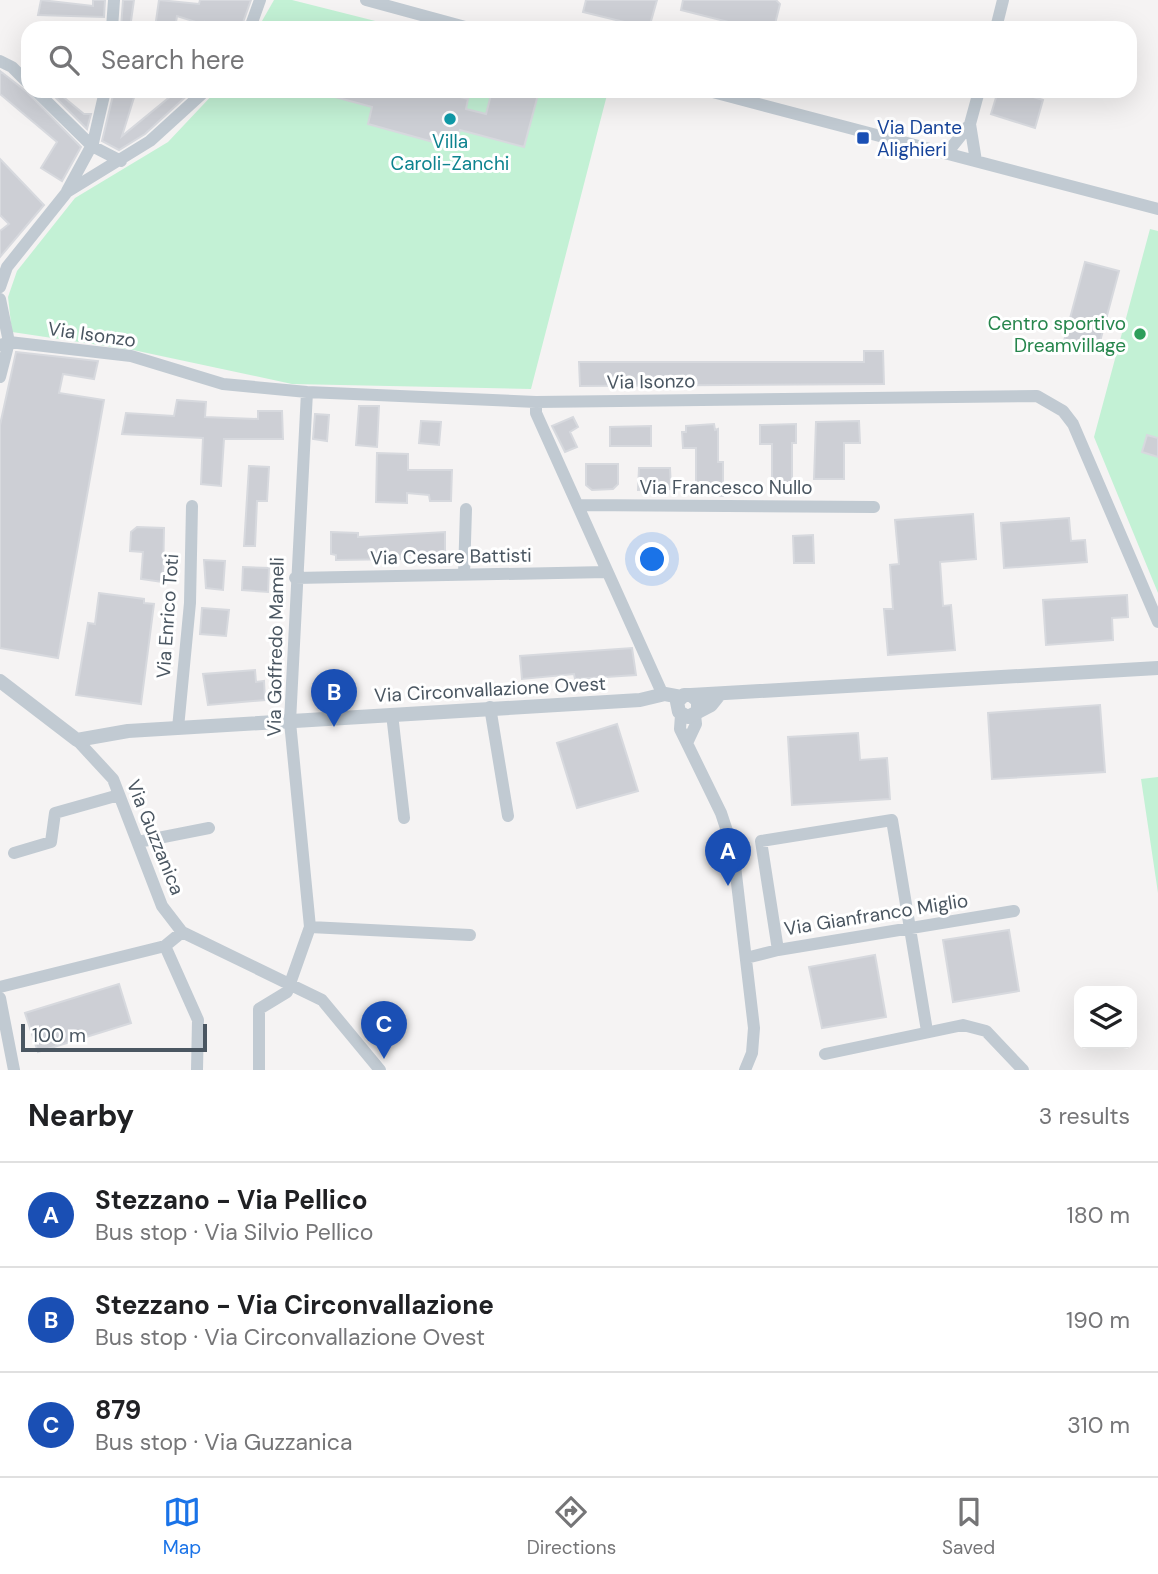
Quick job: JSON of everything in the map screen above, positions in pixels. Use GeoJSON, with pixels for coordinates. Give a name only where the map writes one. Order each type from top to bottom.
{"type":"FeatureCollection","features":[{"type":"Feature","properties":{"kind":"street"},"geometry":{"type":"LineString","coordinates":[[113,21],[114,0]]}},
{"type":"Feature","properties":{"kind":"street"},"geometry":{"type":"LineString","coordinates":[[252,21],[260,0]]}},
{"type":"Feature","properties":{"kind":"street"},"geometry":{"type":"LineString","coordinates":[[366,0],[443,21]]}},
{"type":"Feature","properties":{"kind":"street"},"geometry":{"type":"LineString","coordinates":[[998,21],[1003,0]]}},
{"type":"Feature","properties":{"kind":"street"},"geometry":{"type":"LineString","coordinates":[[0,61],[21,76]]}},
{"type":"Feature","properties":{"kind":"street"},"geometry":{"type":"LineString","coordinates":[[43,98],[92,146],[121,161]]}},
{"type":"Feature","properties":{"kind":"street"},"geometry":{"type":"LineString","coordinates":[[0,287],[6,267],[67,192],[92,146],[103,98]]}},
{"type":"Feature","properties":{"kind":"street"},"geometry":{"type":"LineString","coordinates":[[67,192],[150,141],[197,98]]}},
{"type":"Feature","properties":{"kind":"street"},"geometry":{"type":"LineString","coordinates":[[736,98],[1158,209]]}},
{"type":"Feature","properties":{"kind":"street"},"geometry":{"type":"LineString","coordinates":[[947,153],[970,124],[977,98]]}},
{"type":"Feature","properties":{"kind":"street"},"geometry":{"type":"LineString","coordinates":[[970,124],[976,161]]}},
{"type":"Feature","properties":{"kind":"street"},"geometry":{"type":"LineString","coordinates":[[0,299],[5,343],[0,377]]}},
{"type":"Feature","properties":{"kind":"street","name":"Via Isonzo"},"geometry":{"type":"LineString","coordinates":[[5,343],[131,356],[223,384],[307,392],[536,402],[1037,396],[1063,411],[1073,424],[1158,622]]}},
{"type":"Feature","properties":{"kind":"street","name":"Via Goffredo Mameli"},"geometry":{"type":"LineString","coordinates":[[290,982],[310,928],[290,722],[295,578],[307,392]]}},
{"type":"Feature","properties":{"kind":"street"},"geometry":{"type":"LineString","coordinates":[[536,402],[536,413],[607,572],[658,697]]}},
{"type":"Feature","properties":{"kind":"street","name":"Via Francesco Nullo"},"geometry":{"type":"LineString","coordinates":[[578,505],[874,507]]}},
{"type":"Feature","properties":{"kind":"street","name":"Via Enrico Toti"},"geometry":{"type":"LineString","coordinates":[[178,728],[190,603],[192,506]]}},
{"type":"Feature","properties":{"kind":"street"},"geometry":{"type":"LineString","coordinates":[[464,575],[466,509]]}},
{"type":"Feature","properties":{"kind":"street","name":"Via Cesare Battisti"},"geometry":{"type":"LineString","coordinates":[[295,578],[607,572]]}},
{"type":"Feature","properties":{"kind":"street","name":"Via Circonvallazione Ovest"},"geometry":{"type":"LineString","coordinates":[[77,740],[93,735],[178,728],[658,697],[687,707],[702,692],[719,695],[1158,668]]}},
{"type":"Feature","properties":{"kind":"street","name":"Via Guzzanica"},"geometry":{"type":"LineString","coordinates":[[0,681],[77,740],[106,768],[162,906],[182,932],[290,982],[322,1000],[380,1070]]}},
{"type":"Feature","properties":{"kind":"street"},"geometry":{"type":"LineString","coordinates":[[490,707],[508,816]]}},
{"type":"Feature","properties":{"kind":"street"},"geometry":{"type":"LineString","coordinates":[[687,707],[680,729],[730,834],[754,1028],[752,1053],[746,1069]]}},
{"type":"Feature","properties":{"kind":"street"},"geometry":{"type":"LineString","coordinates":[[392,714],[404,818]]}},
{"type":"Feature","properties":{"kind":"street"},"geometry":{"type":"LineString","coordinates":[[14,853],[46,846],[51,842],[55,813],[119,795]]}},
{"type":"Feature","properties":{"kind":"street"},"geometry":{"type":"LineString","coordinates":[[778,950],[761,841],[892,820],[927,1031]]}},
{"type":"Feature","properties":{"kind":"street"},"geometry":{"type":"LineString","coordinates":[[138,842],[209,828]]}},
{"type":"Feature","properties":{"kind":"street","name":"Via Gianfranco Miglio"},"geometry":{"type":"LineString","coordinates":[[746,958],[778,950],[1014,911]]}},
{"type":"Feature","properties":{"kind":"street"},"geometry":{"type":"LineString","coordinates":[[310,928],[470,935]]}},
{"type":"Feature","properties":{"kind":"street"},"geometry":{"type":"LineString","coordinates":[[0,987],[165,946],[182,932]]}},
{"type":"Feature","properties":{"kind":"street"},"geometry":{"type":"LineString","coordinates":[[165,946],[198,1020],[197,1070]]}},
{"type":"Feature","properties":{"kind":"street"},"geometry":{"type":"LineString","coordinates":[[260,1070],[259,1009],[287,992],[290,982]]}},
{"type":"Feature","properties":{"kind":"street"},"geometry":{"type":"LineString","coordinates":[[0,998],[14,1070]]}},
{"type":"Feature","properties":{"kind":"street"},"geometry":{"type":"LineString","coordinates":[[825,1054],[963,1025],[986,1031],[1023,1070]]}},
{"type":"Feature","properties":{"kind":"green space"},"geometry":{"type":"Polygon","coordinates":[[[274,0],[292,0],[375,21],[262,21],[274,0]]]}},
{"type":"Feature","properties":{"kind":"green space"},"geometry":{"type":"Polygon","coordinates":[[[209,98],[606,98],[531,389],[292,384],[133,350],[12,332],[8,297],[17,271],[75,198],[168,142],[209,98]]]}},
{"type":"Feature","properties":{"kind":"green space","name":"Centro sportivo Dreamvillage"},"geometry":{"type":"Polygon","coordinates":[[[1150,229],[1158,231],[1158,593],[1094,437],[1150,229]]]}},
{"type":"Feature","properties":{"kind":"green space"},"geometry":{"type":"Polygon","coordinates":[[[1158,777],[1158,893],[1141,779],[1158,777]]]}},
{"type":"Feature","properties":{"kind":"building"},"geometry":{"type":"Polygon","coordinates":[[[41,0],[93,6],[93,0],[105,0],[104,17],[38,15],[41,0]]]}},
{"type":"Feature","properties":{"kind":"building"},"geometry":{"type":"Polygon","coordinates":[[[123,0],[134,0],[131,21],[122,21],[123,0]]]}},
{"type":"Feature","properties":{"kind":"building"},"geometry":{"type":"Polygon","coordinates":[[[159,0],[199,4],[200,0],[251,0],[244,21],[193,21],[177,16],[176,21],[156,21],[159,0]]]}},
{"type":"Feature","properties":{"kind":"building"},"geometry":{"type":"Polygon","coordinates":[[[586,0],[657,0],[651,21],[620,21],[583,12],[586,0]]]}},
{"type":"Feature","properties":{"kind":"building"},"geometry":{"type":"Polygon","coordinates":[[[683,0],[776,0],[780,4],[776,21],[724,21],[681,10],[683,0]]]}},
{"type":"Feature","properties":{"kind":"building"},"geometry":{"type":"Polygon","coordinates":[[[0,71],[21,87],[21,98],[33,98],[81,147],[62,181],[41,168],[57,142],[0,94],[0,71]]]}},
{"type":"Feature","properties":{"kind":"building"},"geometry":{"type":"Polygon","coordinates":[[[56,98],[65,98],[84,114],[91,114],[87,129],[56,98]]]}},
{"type":"Feature","properties":{"kind":"building"},"geometry":{"type":"Polygon","coordinates":[[[112,98],[134,98],[122,136],[168,98],[184,98],[145,134],[119,150],[102,141],[112,98]]]}},
{"type":"Feature","properties":{"kind":"building","name":"Villa Caroli-Zanchi"},"geometry":{"type":"Polygon","coordinates":[[[339,98],[464,98],[468,99],[466,109],[486,114],[490,98],[537,98],[524,147],[460,130],[455,148],[368,124],[372,107],[339,98]]]}},
{"type":"Feature","properties":{"kind":"building"},"geometry":{"type":"Polygon","coordinates":[[[996,98],[1043,100],[1035,128],[991,114],[996,98]]]}},
{"type":"Feature","properties":{"kind":"building"},"geometry":{"type":"Polygon","coordinates":[[[0,159],[44,205],[0,257],[0,231],[9,224],[0,215],[0,159]]]}},
{"type":"Feature","properties":{"kind":"building"},"geometry":{"type":"Polygon","coordinates":[[[1085,262],[1119,271],[1098,349],[1064,341],[1085,262]]]}},
{"type":"Feature","properties":{"kind":"building"},"geometry":{"type":"Polygon","coordinates":[[[864,351],[883,351],[884,384],[580,386],[579,362],[864,362],[864,351]]]}},
{"type":"Feature","properties":{"kind":"building"},"geometry":{"type":"Polygon","coordinates":[[[16,352],[98,361],[94,379],[63,374],[59,393],[104,400],[58,658],[0,648],[0,425],[16,352]]]}},
{"type":"Feature","properties":{"kind":"building"},"geometry":{"type":"Polygon","coordinates":[[[177,400],[206,402],[205,417],[258,419],[258,411],[282,411],[283,439],[224,439],[221,486],[201,484],[203,438],[122,434],[126,413],[174,416],[177,400]]]}},
{"type":"Feature","properties":{"kind":"building"},"geometry":{"type":"Polygon","coordinates":[[[359,406],[379,406],[377,447],[356,445],[359,406]]]}},
{"type":"Feature","properties":{"kind":"building"},"geometry":{"type":"Polygon","coordinates":[[[315,414],[329,415],[327,441],[313,439],[315,414]]]}},
{"type":"Feature","properties":{"kind":"building"},"geometry":{"type":"Polygon","coordinates":[[[573,417],[578,427],[570,432],[577,447],[565,452],[552,426],[573,417]]]}},
{"type":"Feature","properties":{"kind":"building"},"geometry":{"type":"Polygon","coordinates":[[[421,421],[441,422],[439,445],[419,443],[421,421]]]}},
{"type":"Feature","properties":{"kind":"building"},"geometry":{"type":"Polygon","coordinates":[[[859,421],[860,443],[844,443],[844,479],[814,479],[816,422],[859,421]]]}},
{"type":"Feature","properties":{"kind":"building"},"geometry":{"type":"Polygon","coordinates":[[[714,424],[715,430],[718,429],[718,462],[723,462],[723,496],[700,494],[700,489],[696,489],[696,448],[683,448],[682,432],[686,432],[686,426],[714,424]]]}},
{"type":"Feature","properties":{"kind":"building"},"geometry":{"type":"Polygon","coordinates":[[[796,424],[796,443],[792,443],[792,486],[772,486],[772,444],[760,444],[760,425],[796,424]]]}},
{"type":"Feature","properties":{"kind":"building"},"geometry":{"type":"Polygon","coordinates":[[[651,426],[651,446],[610,446],[610,427],[651,426]]]}},
{"type":"Feature","properties":{"kind":"building"},"geometry":{"type":"Polygon","coordinates":[[[1147,435],[1158,438],[1158,457],[1142,452],[1147,435]]]}},
{"type":"Feature","properties":{"kind":"building"},"geometry":{"type":"Polygon","coordinates":[[[377,453],[408,454],[408,470],[452,470],[451,501],[430,501],[429,495],[407,493],[407,503],[376,502],[377,453]]]}},
{"type":"Feature","properties":{"kind":"building"},"geometry":{"type":"Polygon","coordinates":[[[586,464],[618,464],[618,484],[613,489],[592,490],[586,485],[586,464]]]}},
{"type":"Feature","properties":{"kind":"building"},"geometry":{"type":"Polygon","coordinates":[[[249,466],[269,467],[267,501],[257,501],[255,546],[244,546],[249,466]]]}},
{"type":"Feature","properties":{"kind":"building"},"geometry":{"type":"Polygon","coordinates":[[[639,468],[670,468],[671,489],[638,490],[639,468]]]}},
{"type":"Feature","properties":{"kind":"building"},"geometry":{"type":"Polygon","coordinates":[[[973,514],[976,559],[940,562],[943,606],[951,605],[955,650],[888,655],[884,609],[893,609],[890,565],[899,564],[895,520],[973,514]]]}},
{"type":"Feature","properties":{"kind":"building"},"geometry":{"type":"Polygon","coordinates":[[[1069,518],[1071,541],[1085,540],[1087,562],[1004,568],[1001,523],[1069,518]]]}},
{"type":"Feature","properties":{"kind":"building"},"geometry":{"type":"Polygon","coordinates":[[[137,527],[164,528],[163,582],[141,579],[143,552],[130,551],[131,532],[137,527]]]}},
{"type":"Feature","properties":{"kind":"building"},"geometry":{"type":"Polygon","coordinates":[[[331,532],[358,533],[358,537],[445,532],[445,553],[404,555],[404,559],[336,560],[336,555],[331,554],[331,532]]]}},
{"type":"Feature","properties":{"kind":"building"},"geometry":{"type":"Polygon","coordinates":[[[813,535],[814,563],[794,563],[793,536],[813,535]]]}},
{"type":"Feature","properties":{"kind":"building"},"geometry":{"type":"Polygon","coordinates":[[[204,560],[225,561],[223,590],[206,588],[204,560]]]}},
{"type":"Feature","properties":{"kind":"building"},"geometry":{"type":"Polygon","coordinates":[[[243,567],[269,568],[268,592],[242,590],[243,567]]]}},
{"type":"Feature","properties":{"kind":"building"},"geometry":{"type":"Polygon","coordinates":[[[99,593],[144,599],[144,603],[154,604],[141,704],[76,695],[88,623],[95,624],[99,593]]]}},
{"type":"Feature","properties":{"kind":"building"},"geometry":{"type":"Polygon","coordinates":[[[1127,595],[1128,617],[1112,618],[1113,640],[1046,645],[1043,600],[1127,595]]]}},
{"type":"Feature","properties":{"kind":"building"},"geometry":{"type":"Polygon","coordinates":[[[202,608],[229,610],[226,636],[200,634],[202,608]]]}},
{"type":"Feature","properties":{"kind":"building"},"geometry":{"type":"Polygon","coordinates":[[[632,648],[636,675],[575,679],[574,674],[522,679],[520,656],[632,648]]]}},
{"type":"Feature","properties":{"kind":"building"},"geometry":{"type":"Polygon","coordinates":[[[255,670],[256,682],[264,681],[265,700],[208,705],[203,674],[255,670]]]}},
{"type":"Feature","properties":{"kind":"building"},"geometry":{"type":"Polygon","coordinates":[[[1100,705],[1105,772],[992,779],[988,713],[1100,705]]]}},
{"type":"Feature","properties":{"kind":"building"},"geometry":{"type":"Polygon","coordinates":[[[617,724],[638,791],[577,808],[557,743],[617,724]]]}},
{"type":"Feature","properties":{"kind":"building"},"geometry":{"type":"Polygon","coordinates":[[[858,733],[860,760],[887,758],[890,799],[792,805],[788,737],[858,733]]]}},
{"type":"Feature","properties":{"kind":"building"},"geometry":{"type":"Polygon","coordinates":[[[1009,930],[1019,991],[953,1002],[943,940],[1009,930]]]}},
{"type":"Feature","properties":{"kind":"building"},"geometry":{"type":"Polygon","coordinates":[[[875,955],[886,1017],[822,1028],[809,967],[875,955]]]}},
{"type":"Feature","properties":{"kind":"building"},"geometry":{"type":"Polygon","coordinates":[[[119,984],[131,1023],[38,1052],[25,1013],[119,984]]]}},
{"type":"Feature","properties":{"kind":"place","name":"Villa Caroli-Zanchi"},"geometry":{"type":"Point","coordinates":[450,119]}},
{"type":"Feature","properties":{"kind":"place","name":"Via Dante Alighieri"},"geometry":{"type":"Point","coordinates":[863,138]}},
{"type":"Feature","properties":{"kind":"place","name":"Centro sportivo Dreamvillage"},"geometry":{"type":"Point","coordinates":[1140,334]}},
{"type":"Feature","properties":{"kind":"place","name":"Stezzano - Via Circonvallazione"},"geometry":{"type":"Point","coordinates":[334,727]}},
{"type":"Feature","properties":{"kind":"place","name":"Stezzano - Via Pellico"},"geometry":{"type":"Point","coordinates":[728,886]}},
{"type":"Feature","properties":{"kind":"place","name":"879"},"geometry":{"type":"Point","coordinates":[384,1059]}}]}
